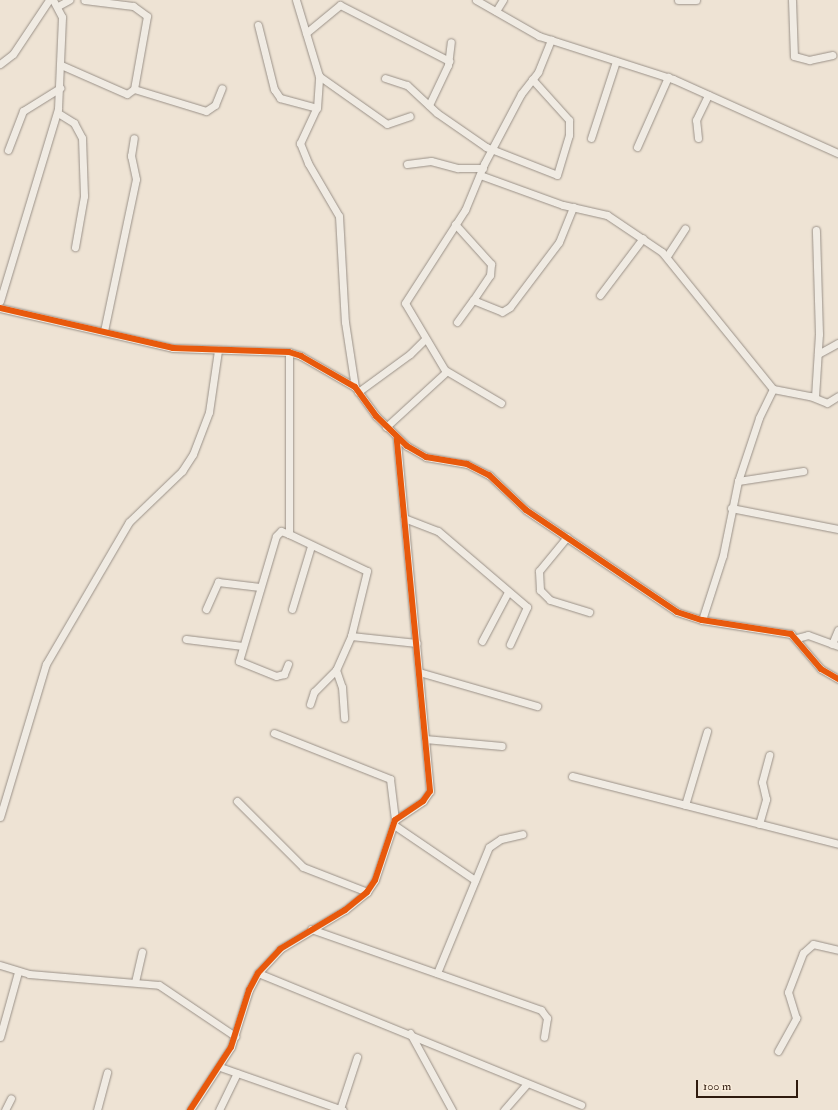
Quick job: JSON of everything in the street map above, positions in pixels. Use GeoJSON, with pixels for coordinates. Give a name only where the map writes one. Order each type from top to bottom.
{"type":"FeatureCollection","features":[{"type":"Feature","properties":{"kind":"street"},"geometry":{"type":"LineString","coordinates":[[0,64],[13,54],[49,0]]}},
{"type":"Feature","properties":{"kind":"street"},"geometry":{"type":"LineString","coordinates":[[0,301],[58,113],[61,65],[58,6],[53,0]]}},
{"type":"Feature","properties":{"kind":"street"},"geometry":{"type":"LineString","coordinates":[[58,6],[69,0]]}},
{"type":"Feature","properties":{"kind":"street"},"geometry":{"type":"LineString","coordinates":[[61,65],[127,94],[134,89],[147,16],[133,6],[84,0]]}},
{"type":"Feature","properties":{"kind":"street"},"geometry":{"type":"LineString","coordinates":[[296,0],[319,76],[320,99],[300,143],[308,163],[339,216],[345,322],[356,389]]}},
{"type":"Feature","properties":{"kind":"street"},"geometry":{"type":"LineString","coordinates":[[476,0],[551,40],[668,77],[838,153]]}},
{"type":"Feature","properties":{"kind":"street"},"geometry":{"type":"LineString","coordinates":[[496,11],[503,0]]}},
{"type":"Feature","properties":{"kind":"street"},"geometry":{"type":"LineString","coordinates":[[678,0],[696,0]]}},
{"type":"Feature","properties":{"kind":"street"},"geometry":{"type":"LineString","coordinates":[[792,0],[794,56],[809,60],[832,55]]}},
{"type":"Feature","properties":{"kind":"street"},"geometry":{"type":"LineString","coordinates":[[306,33],[340,5],[449,61]]}},
{"type":"Feature","properties":{"kind":"street"},"geometry":{"type":"LineString","coordinates":[[258,25],[277,94],[284,101],[316,109]]}},
{"type":"Feature","properties":{"kind":"street"},"geometry":{"type":"LineString","coordinates":[[501,403],[445,370],[425,339],[405,303],[455,224],[492,149],[532,79],[551,40]]}},
{"type":"Feature","properties":{"kind":"street"},"geometry":{"type":"LineString","coordinates":[[429,106],[449,61],[451,42]]}},
{"type":"Feature","properties":{"kind":"street"},"geometry":{"type":"LineString","coordinates":[[591,138],[616,61]]}},
{"type":"Feature","properties":{"kind":"street"},"geometry":{"type":"LineString","coordinates":[[319,76],[387,124],[410,116]]}},
{"type":"Feature","properties":{"kind":"street"},"geometry":{"type":"LineString","coordinates":[[637,147],[668,77]]}},
{"type":"Feature","properties":{"kind":"street"},"geometry":{"type":"LineString","coordinates":[[385,78],[407,85],[429,106],[492,149],[551,175],[559,173],[569,135],[569,120],[532,79]]}},
{"type":"Feature","properties":{"kind":"street"},"geometry":{"type":"LineString","coordinates":[[8,150],[23,111],[60,88]]}},
{"type":"Feature","properties":{"kind":"street"},"geometry":{"type":"LineString","coordinates":[[134,89],[206,111],[215,105],[222,88]]}},
{"type":"Feature","properties":{"kind":"street"},"geometry":{"type":"LineString","coordinates":[[698,138],[696,120],[708,95]]}},
{"type":"Feature","properties":{"kind":"street"},"geometry":{"type":"LineString","coordinates":[[58,113],[74,123],[82,138],[84,196],[75,248]]}},
{"type":"Feature","properties":{"kind":"street"},"geometry":{"type":"LineString","coordinates":[[104,331],[136,179],[131,156],[134,138]]}},
{"type":"Feature","properties":{"kind":"street"},"geometry":{"type":"LineString","coordinates":[[407,164],[431,161],[458,168],[482,171],[573,207],[607,215],[643,238],[667,256],[773,389],[815,398],[827,403],[838,396]]}},
{"type":"Feature","properties":{"kind":"street"},"geometry":{"type":"LineString","coordinates":[[473,300],[498,312],[507,310],[558,242],[573,207]]}},
{"type":"Feature","properties":{"kind":"street"},"geometry":{"type":"LineString","coordinates":[[455,224],[492,264],[490,274],[457,322]]}},
{"type":"Feature","properties":{"kind":"street"},"geometry":{"type":"LineString","coordinates":[[667,256],[685,228]]}},
{"type":"Feature","properties":{"kind":"street"},"geometry":{"type":"LineString","coordinates":[[815,398],[818,354],[816,230]]}},
{"type":"Feature","properties":{"kind":"street"},"geometry":{"type":"LineString","coordinates":[[600,294],[643,238]]}},
{"type":"Feature","properties":{"kind":"street"},"geometry":{"type":"LineString","coordinates":[[0,308],[173,348],[289,352],[331,371],[356,389],[397,439],[426,457],[478,469],[526,510],[677,612],[702,620],[791,634],[797,638],[820,669],[838,679]]}},
{"type":"Feature","properties":{"kind":"street"},"geometry":{"type":"LineString","coordinates":[[356,389],[410,354],[425,339]]}},
{"type":"Feature","properties":{"kind":"street"},"geometry":{"type":"LineString","coordinates":[[818,354],[838,343]]}},
{"type":"Feature","properties":{"kind":"street"},"geometry":{"type":"LineString","coordinates":[[0,817],[1,806],[39,683],[62,632],[129,522],[182,471],[193,454],[209,412],[218,350]]}},
{"type":"Feature","properties":{"kind":"street"},"geometry":{"type":"LineString","coordinates":[[289,352],[289,534]]}},
{"type":"Feature","properties":{"kind":"street"},"geometry":{"type":"LineString","coordinates":[[386,427],[445,374],[445,370]]}},
{"type":"Feature","properties":{"kind":"street"},"geometry":{"type":"LineString","coordinates":[[702,620],[723,555],[731,508],[738,481],[759,418],[773,389]]}},
{"type":"Feature","properties":{"kind":"street"},"geometry":{"type":"LineString","coordinates":[[394,822],[423,801],[430,791],[397,439]]}},
{"type":"Feature","properties":{"kind":"street"},"geometry":{"type":"LineString","coordinates":[[738,481],[803,471]]}},
{"type":"Feature","properties":{"kind":"street"},"geometry":{"type":"LineString","coordinates":[[731,508],[838,530]]}},
{"type":"Feature","properties":{"kind":"street"},"geometry":{"type":"LineString","coordinates":[[404,518],[438,531],[528,609],[510,644]]}},
{"type":"Feature","properties":{"kind":"street"},"geometry":{"type":"LineString","coordinates":[[288,664],[280,676],[242,665],[239,661],[242,646],[277,534],[289,534],[311,546],[367,571],[351,636],[336,670],[314,692],[310,704]]}},
{"type":"Feature","properties":{"kind":"street"},"geometry":{"type":"LineString","coordinates":[[567,537],[539,571],[540,590],[550,600],[589,612]]}},
{"type":"Feature","properties":{"kind":"street"},"geometry":{"type":"LineString","coordinates":[[292,610],[311,546]]}},
{"type":"Feature","properties":{"kind":"street"},"geometry":{"type":"LineString","coordinates":[[206,609],[218,582],[260,587]]}},
{"type":"Feature","properties":{"kind":"street"},"geometry":{"type":"LineString","coordinates":[[482,641],[508,592]]}},
{"type":"Feature","properties":{"kind":"street"},"geometry":{"type":"LineString","coordinates":[[797,638],[808,635],[835,645],[838,630]]}},
{"type":"Feature","properties":{"kind":"street"},"geometry":{"type":"LineString","coordinates":[[351,636],[417,643]]}},
{"type":"Feature","properties":{"kind":"street"},"geometry":{"type":"LineString","coordinates":[[186,639],[242,646]]}},
{"type":"Feature","properties":{"kind":"street"},"geometry":{"type":"LineString","coordinates":[[336,670],[342,687],[344,718]]}},
{"type":"Feature","properties":{"kind":"street"},"geometry":{"type":"LineString","coordinates":[[419,672],[537,706]]}},
{"type":"Feature","properties":{"kind":"street"},"geometry":{"type":"LineString","coordinates":[[685,805],[707,731]]}},
{"type":"Feature","properties":{"kind":"street"},"geometry":{"type":"LineString","coordinates":[[190,1110],[220,1067],[235,1036],[249,990],[258,973],[280,949],[367,892],[375,880],[394,822],[390,779],[274,733]]}},
{"type":"Feature","properties":{"kind":"street"},"geometry":{"type":"LineString","coordinates":[[425,739],[502,746]]}},
{"type":"Feature","properties":{"kind":"street"},"geometry":{"type":"LineString","coordinates":[[759,824],[766,799],[762,782],[769,755]]}},
{"type":"Feature","properties":{"kind":"street"},"geometry":{"type":"LineString","coordinates":[[572,776],[838,844]]}},
{"type":"Feature","properties":{"kind":"street"},"geometry":{"type":"LineString","coordinates":[[237,801],[303,867],[367,892]]}},
{"type":"Feature","properties":{"kind":"street"},"geometry":{"type":"LineString","coordinates":[[394,822],[475,880]]}},
{"type":"Feature","properties":{"kind":"street"},"geometry":{"type":"LineString","coordinates":[[437,973],[475,880],[494,842],[522,834]]}},
{"type":"Feature","properties":{"kind":"street"},"geometry":{"type":"LineString","coordinates":[[311,929],[545,1012],[544,1037]]}},
{"type":"Feature","properties":{"kind":"street"},"geometry":{"type":"LineString","coordinates":[[778,1051],[796,1018],[788,992],[803,953],[813,944],[838,950]]}},
{"type":"Feature","properties":{"kind":"street"},"geometry":{"type":"LineString","coordinates":[[134,982],[142,952]]}},
{"type":"Feature","properties":{"kind":"street"},"geometry":{"type":"LineString","coordinates":[[0,965],[18,972],[134,982],[169,989],[235,1036]]}},
{"type":"Feature","properties":{"kind":"street"},"geometry":{"type":"LineString","coordinates":[[0,1037],[18,972]]}},
{"type":"Feature","properties":{"kind":"street"},"geometry":{"type":"LineString","coordinates":[[258,973],[410,1033],[526,1085],[581,1105]]}},
{"type":"Feature","properties":{"kind":"street"},"geometry":{"type":"LineString","coordinates":[[410,1033],[452,1110]]}},
{"type":"Feature","properties":{"kind":"street"},"geometry":{"type":"LineString","coordinates":[[220,1067],[342,1110],[357,1058]]}},
{"type":"Feature","properties":{"kind":"street"},"geometry":{"type":"LineString","coordinates":[[96,1110],[107,1072]]}},
{"type":"Feature","properties":{"kind":"street"},"geometry":{"type":"LineString","coordinates":[[219,1110],[236,1073]]}},
{"type":"Feature","properties":{"kind":"street"},"geometry":{"type":"LineString","coordinates":[[504,1110],[526,1085]]}},
{"type":"Feature","properties":{"kind":"street"},"geometry":{"type":"LineString","coordinates":[[6,1110],[11,1098]]}},
{"type":"Feature","properties":{"kind":"cycle path"},"geometry":{"type":"LineString","coordinates":[[0,308],[173,348],[289,352],[301,356],[355,387],[376,416],[407,446],[426,457],[467,464],[489,475],[526,510],[677,612],[702,620],[791,634],[821,669],[838,679]]}},
{"type":"Feature","properties":{"kind":"cycle path"},"geometry":{"type":"LineString","coordinates":[[190,1110],[231,1047],[249,990],[258,973],[280,949],[345,910],[367,892],[375,880],[395,820],[423,801],[430,791],[397,439]]}}]}
